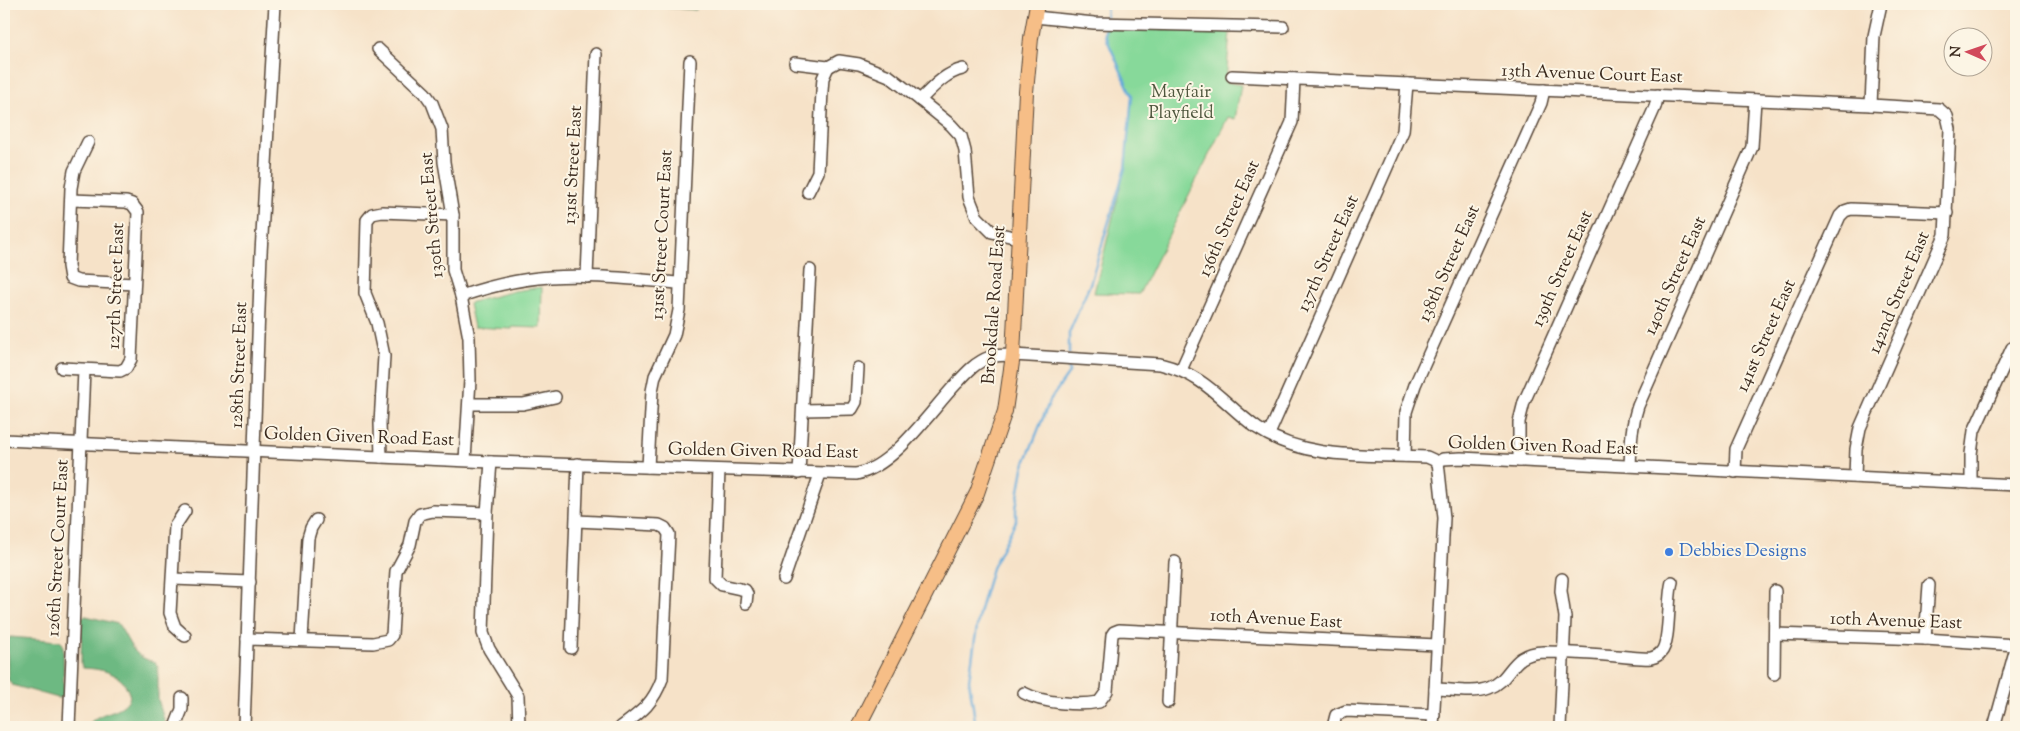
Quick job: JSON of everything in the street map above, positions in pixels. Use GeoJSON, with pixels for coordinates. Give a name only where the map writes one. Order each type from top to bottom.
{"type":"FeatureCollection","features":[{"type":"Feature","properties":{"kind":"main road","name":"Brookdale Road East"},"geometry":{"type":"LineString","coordinates":[[858,727],[977,493],[1005,411],[1013,355],[1026,92],[1036,11]]}},
{"type":"Feature","properties":{"kind":"street","name":"128th Street East"},"geometry":{"type":"LineString","coordinates":[[244,727],[261,253],[275,4]]}},
{"type":"Feature","properties":{"kind":"street"},"geometry":{"type":"LineString","coordinates":[[1871,104],[1874,36],[1881,4]]}},
{"type":"Feature","properties":{"kind":"street"},"geometry":{"type":"LineString","coordinates":[[1036,11],[1103,24],[1283,27]]}},
{"type":"Feature","properties":{"kind":"street","name":"130th Street East"},"geometry":{"type":"LineString","coordinates":[[378,49],[417,84],[432,103],[442,129],[444,162],[453,215],[453,270],[470,338],[469,404],[465,460]]}},
{"type":"Feature","properties":{"kind":"street","name":"131st Street East"},"geometry":{"type":"LineString","coordinates":[[586,277],[596,54]]}},
{"type":"Feature","properties":{"kind":"street","name":"131st Street Court East"},"geometry":{"type":"LineString","coordinates":[[648,467],[652,391],[656,376],[676,331],[680,283],[690,61]]}},
{"type":"Feature","properties":{"kind":"street"},"geometry":{"type":"LineString","coordinates":[[795,63],[828,67],[840,61],[852,62],[875,69],[889,76],[952,125],[961,136],[965,150],[969,196],[977,217],[992,232],[1018,238]]}},
{"type":"Feature","properties":{"kind":"street"},"geometry":{"type":"LineString","coordinates":[[808,192],[818,172],[823,78],[828,67]]}},
{"type":"Feature","properties":{"kind":"street"},"geometry":{"type":"LineString","coordinates":[[920,100],[944,77],[952,72],[963,69]]}},
{"type":"Feature","properties":{"kind":"street","name":"13th Avenue Court East"},"geometry":{"type":"LineString","coordinates":[[1232,76],[1871,104],[1934,108],[1939,109],[1946,116]]}},
{"type":"Feature","properties":{"kind":"street","name":"136th Street East"},"geometry":{"type":"LineString","coordinates":[[1181,370],[1292,122],[1294,79]]}},
{"type":"Feature","properties":{"kind":"street","name":"137th Street East"},"geometry":{"type":"LineString","coordinates":[[1269,434],[1403,131],[1407,84]]}},
{"type":"Feature","properties":{"kind":"street","name":"138th Street East"},"geometry":{"type":"LineString","coordinates":[[1405,456],[1406,412],[1413,392],[1541,103],[1544,90]]}},
{"type":"Feature","properties":{"kind":"street","name":"139th Street East"},"geometry":{"type":"LineString","coordinates":[[1518,461],[1519,422],[1524,402],[1655,106],[1658,95]]}},
{"type":"Feature","properties":{"kind":"street","name":"140th Street East"},"geometry":{"type":"LineString","coordinates":[[1630,466],[1631,433],[1638,406],[1752,147],[1755,100]]}},
{"type":"Feature","properties":{"kind":"street","name":"142nd Street East"},"geometry":{"type":"LineString","coordinates":[[1855,477],[1856,448],[1860,428],[1946,231],[1950,130],[1946,116]]}},
{"type":"Feature","properties":{"kind":"street"},"geometry":{"type":"LineString","coordinates":[[88,142],[74,171],[71,188],[68,266],[70,278],[78,281],[134,284]]}},
{"type":"Feature","properties":{"kind":"street","name":"127th Street East"},"geometry":{"type":"LineString","coordinates":[[71,200],[126,202],[133,205],[138,212],[131,359],[126,368],[120,371],[84,370]]}},
{"type":"Feature","properties":{"kind":"street","name":"141st Street East"},"geometry":{"type":"LineString","coordinates":[[1735,472],[1736,449],[1840,216],[1845,211],[1852,209],[1947,213]]}},
{"type":"Feature","properties":{"kind":"street"},"geometry":{"type":"LineString","coordinates":[[381,457],[380,423],[384,356],[378,324],[365,293],[364,267],[368,217],[382,212],[453,215]]}},
{"type":"Feature","properties":{"kind":"street"},"geometry":{"type":"LineString","coordinates":[[799,473],[810,270]]}},
{"type":"Feature","properties":{"kind":"street"},"geometry":{"type":"LineString","coordinates":[[461,296],[496,285],[534,279],[586,277],[680,283]]}},
{"type":"Feature","properties":{"kind":"street"},"geometry":{"type":"LineString","coordinates":[[1971,483],[1971,454],[1974,431],[2012,348]]}},
{"type":"Feature","properties":{"kind":"street","name":"Golden Given Road East"},"geometry":{"type":"LineString","coordinates":[[4,440],[491,462],[856,474],[870,471],[882,464],[970,368],[989,357],[1013,355],[1151,362],[1181,370],[1212,389],[1258,428],[1298,447],[1318,451],[1427,457],[1438,462],[1443,459],[1461,458],[2016,485]]}},
{"type":"Feature","properties":{"kind":"street"},"geometry":{"type":"LineString","coordinates":[[62,368],[84,370]]}},
{"type":"Feature","properties":{"kind":"street"},"geometry":{"type":"LineString","coordinates":[[803,410],[852,409],[856,402],[858,368]]}},
{"type":"Feature","properties":{"kind":"street","name":"126th Street Court East"},"geometry":{"type":"LineString","coordinates":[[69,727],[84,370]]}},
{"type":"Feature","properties":{"kind":"street"},"geometry":{"type":"LineString","coordinates":[[469,404],[523,404],[554,397]]}},
{"type":"Feature","properties":{"kind":"street"},"geometry":{"type":"LineString","coordinates":[[491,462],[483,633],[489,649],[518,696],[519,727]]}},
{"type":"Feature","properties":{"kind":"street"},"geometry":{"type":"LineString","coordinates":[[1433,727],[1444,518],[1438,462]]}},
{"type":"Feature","properties":{"kind":"street"},"geometry":{"type":"LineString","coordinates":[[571,648],[578,521],[578,464]]}},
{"type":"Feature","properties":{"kind":"street"},"geometry":{"type":"LineString","coordinates":[[719,470],[715,578],[722,585],[745,590],[748,594],[746,603]]}},
{"type":"Feature","properties":{"kind":"street"},"geometry":{"type":"LineString","coordinates":[[784,579],[820,474]]}},
{"type":"Feature","properties":{"kind":"street"},"geometry":{"type":"LineString","coordinates":[[185,511],[175,526],[170,613],[175,627],[185,636]]}},
{"type":"Feature","properties":{"kind":"street"},"geometry":{"type":"LineString","coordinates":[[248,639],[373,643],[391,639],[396,571],[410,545],[415,521],[418,516],[433,511],[488,513]]}},
{"type":"Feature","properties":{"kind":"street"},"geometry":{"type":"LineString","coordinates":[[302,640],[308,538],[310,528],[316,520]]}},
{"type":"Feature","properties":{"kind":"street"},"geometry":{"type":"LineString","coordinates":[[578,521],[659,525],[668,532],[662,674],[655,697],[647,707],[620,727]]}},
{"type":"Feature","properties":{"kind":"street"},"geometry":{"type":"LineString","coordinates":[[1168,702],[1175,562]]}},
{"type":"Feature","properties":{"kind":"street"},"geometry":{"type":"LineString","coordinates":[[173,579],[250,582]]}},
{"type":"Feature","properties":{"kind":"street"},"geometry":{"type":"LineString","coordinates":[[1560,727],[1565,617],[1561,591],[1562,580]]}},
{"type":"Feature","properties":{"kind":"street"},"geometry":{"type":"LineString","coordinates":[[1435,689],[1478,690],[1490,688],[1524,656],[1542,652],[1651,658],[1660,654],[1666,644],[1668,596],[1672,582]]}},
{"type":"Feature","properties":{"kind":"street"},"geometry":{"type":"LineString","coordinates":[[1924,639],[1929,585]]}},
{"type":"Feature","properties":{"kind":"street"},"geometry":{"type":"LineString","coordinates":[[1774,674],[1776,591]]}},
{"type":"Feature","properties":{"kind":"street","name":"10th Avenue East"},"geometry":{"type":"LineString","coordinates":[[1024,693],[1037,699],[1099,702],[1105,696],[1111,639],[1114,632],[1126,630],[1437,645]]}},
{"type":"Feature","properties":{"kind":"street","name":"10th Avenue East"},"geometry":{"type":"LineString","coordinates":[[1775,634],[1924,639],[2016,647]]}},
{"type":"Feature","properties":{"kind":"street"},"geometry":{"type":"LineString","coordinates":[[1994,727],[2016,647]]}},
{"type":"Feature","properties":{"kind":"street"},"geometry":{"type":"LineString","coordinates":[[175,727],[182,709],[182,698]]}},
{"type":"Feature","properties":{"kind":"street"},"geometry":{"type":"LineString","coordinates":[[1333,727],[1336,716],[1346,711],[1434,714]]}},
{"type":"Feature","properties":{"kind":"green space"},"geometry":{"type":"Polygon","coordinates":[[[625,4],[698,4],[696,10],[625,4]]]}},
{"type":"Feature","properties":{"kind":"green space","name":"Mayfair Playfield"},"geometry":{"type":"Polygon","coordinates":[[[1105,27],[1230,31],[1226,82],[1241,85],[1235,119],[1228,117],[1139,294],[1094,293],[1125,168],[1132,96],[1105,35],[1105,27]]]}},
{"type":"Feature","properties":{"kind":"green space"},"geometry":{"type":"Polygon","coordinates":[[[542,287],[541,328],[474,327],[469,304],[472,302],[515,291],[542,287]]]}},
{"type":"Feature","properties":{"kind":"green space"},"geometry":{"type":"Polygon","coordinates":[[[86,616],[118,624],[132,648],[147,660],[155,662],[158,667],[158,699],[166,727],[90,727],[90,723],[95,719],[122,706],[130,697],[124,683],[113,674],[83,668],[81,664],[82,617],[86,616]]]}},
{"type":"Feature","properties":{"kind":"green space"},"geometry":{"type":"Polygon","coordinates":[[[10,637],[60,641],[63,644],[64,697],[58,698],[12,685],[8,679],[7,642],[10,637]]]}},
{"type":"Feature","properties":{"kind":"waterway"},"geometry":{"type":"LineString","coordinates":[[1106,20],[1107,4]]}},
{"type":"Feature","properties":{"kind":"waterway"},"geometry":{"type":"LineString","coordinates":[[1069,354],[1069,333],[1090,284],[1125,168],[1132,96],[1105,35],[1105,28]]}},
{"type":"Feature","properties":{"kind":"waterway"},"geometry":{"type":"LineString","coordinates":[[976,727],[969,680],[979,613],[992,568],[1016,521],[1016,508],[1023,468],[1050,400],[1069,373],[1069,362]]}},
{"type":"Feature","properties":{"kind":"place","name":"Debbies Designs"},"geometry":{"type":"Point","coordinates":[1669,552]}}]}
